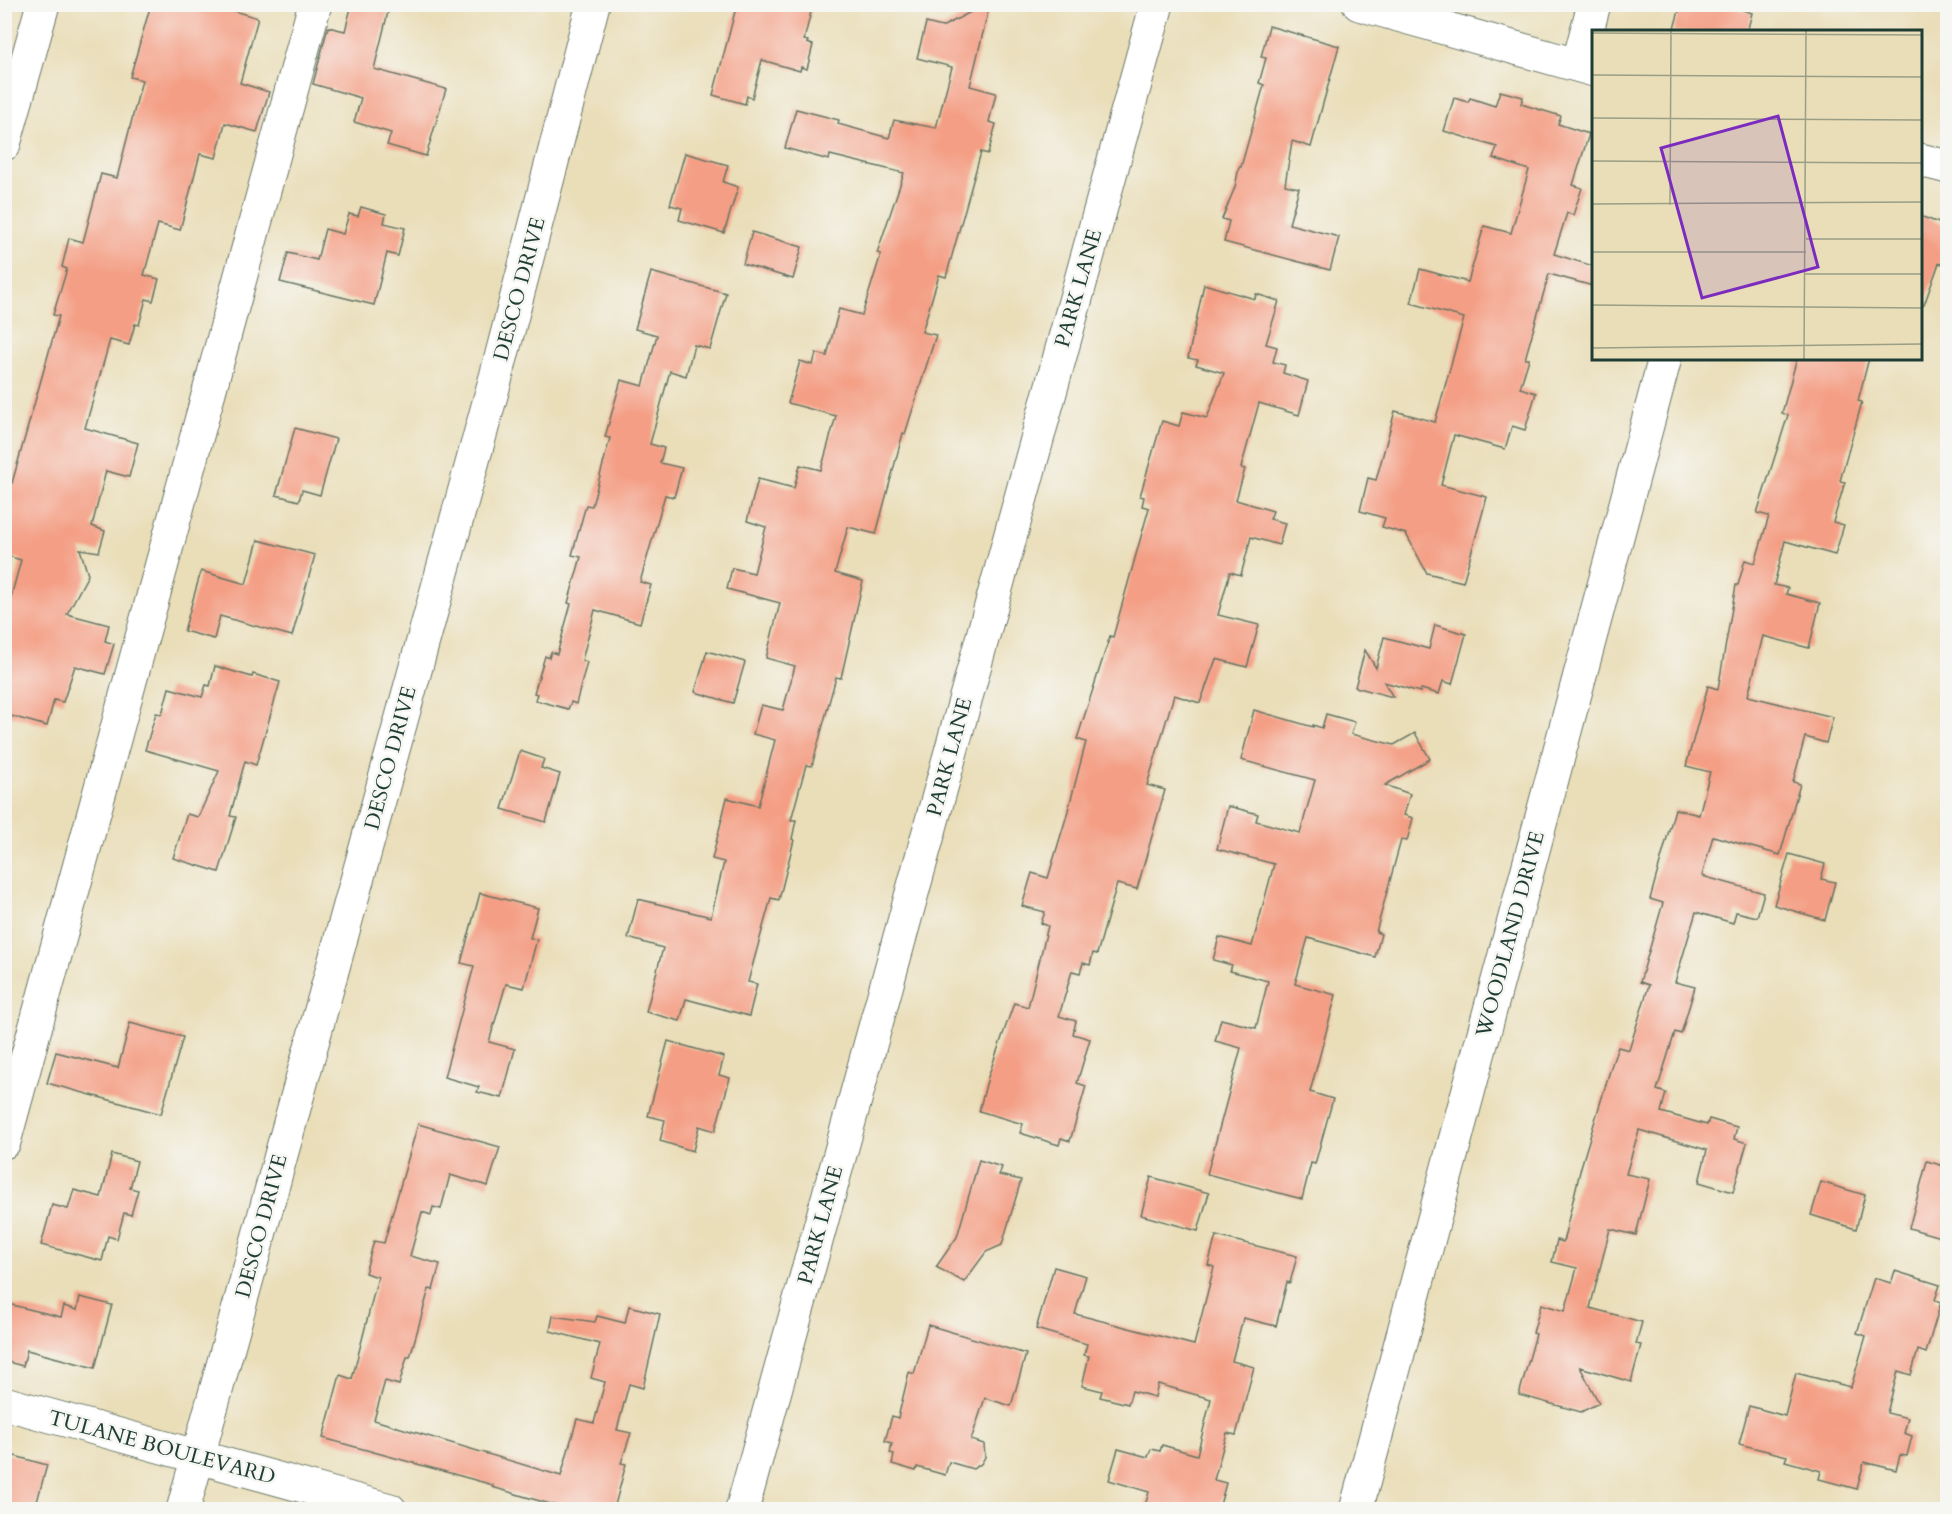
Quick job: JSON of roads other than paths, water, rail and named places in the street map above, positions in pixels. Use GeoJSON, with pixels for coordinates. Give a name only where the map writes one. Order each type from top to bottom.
{"type":"FeatureCollection","features":[{"type":"Feature","properties":{"kind":"street"},"geometry":{"type":"LineString","coordinates":[[4,144],[43,4]]}},
{"type":"Feature","properties":{"kind":"street"},"geometry":{"type":"LineString","coordinates":[[4,1142],[315,4]]}},
{"type":"Feature","properties":{"kind":"street","name":"DESCO DRIVE"},"geometry":{"type":"LineString","coordinates":[[183,1509],[496,377],[593,4]]}},
{"type":"Feature","properties":{"kind":"street","name":"PARK LANE"},"geometry":{"type":"LineString","coordinates":[[742,1509],[1157,4]]}},
{"type":"Feature","properties":{"kind":"street"},"geometry":{"type":"LineString","coordinates":[[1362,5],[1586,67],[1594,4]]}},
{"type":"Feature","properties":{"kind":"street"},"geometry":{"type":"LineString","coordinates":[[1922,161],[1947,167]]}},
{"type":"Feature","properties":{"kind":"street","name":"WOODLAND DRIVE"},"geometry":{"type":"LineString","coordinates":[[1356,1509],[1664,360]]}},
{"type":"Feature","properties":{"kind":"street","name":"TULANE BOULEVARD"},"geometry":{"type":"LineString","coordinates":[[4,1403],[390,1509]]}}]}
